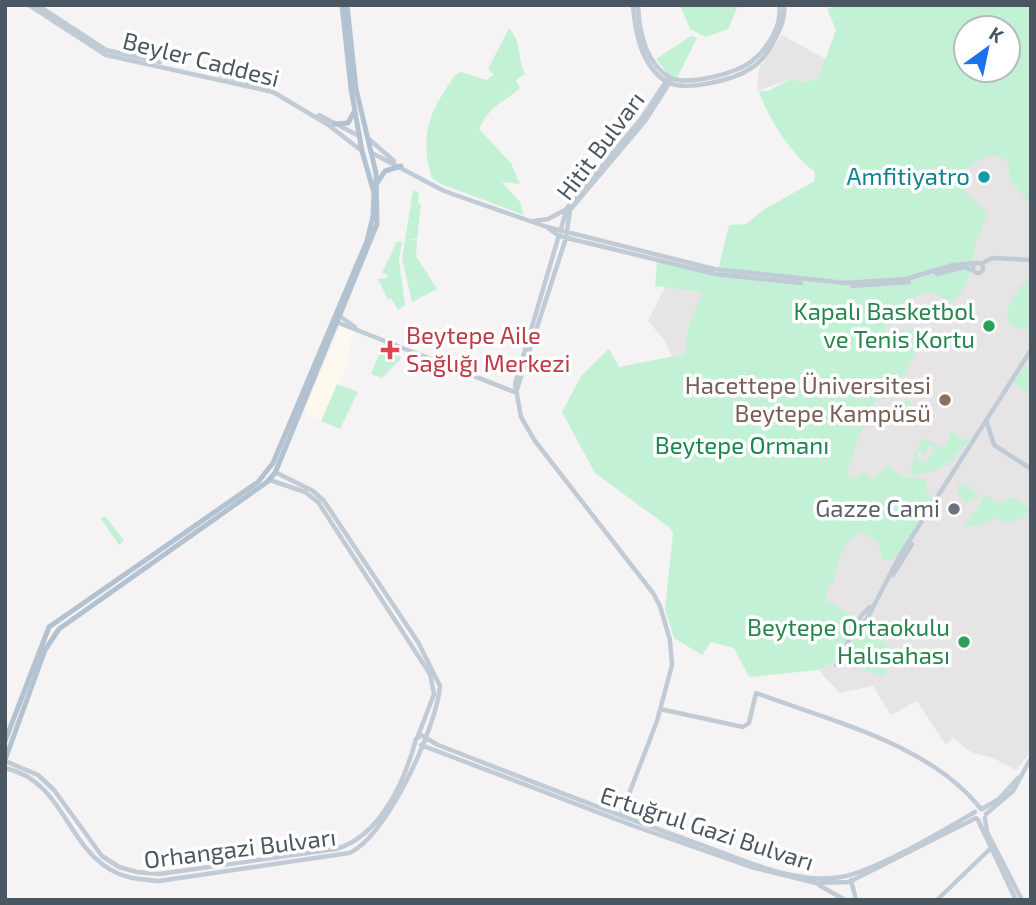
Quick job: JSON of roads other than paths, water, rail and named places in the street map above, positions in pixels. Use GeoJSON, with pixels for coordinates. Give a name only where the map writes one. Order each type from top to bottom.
{"type":"FeatureCollection","features":[{"type":"Feature","properties":{"kind":"main road","name":"Beyler Caddesi"},"geometry":{"type":"LineString","coordinates":[[30,5],[106,55],[270,87],[359,136]]}},
{"type":"Feature","properties":{"kind":"main road","name":"Beyler Caddesi"},"geometry":{"type":"LineString","coordinates":[[37,5],[106,50],[155,63]]}},
{"type":"Feature","properties":{"kind":"main road"},"geometry":{"type":"LineString","coordinates":[[46,632],[49,636],[54,634],[270,474],[375,234],[379,206],[374,154],[354,109],[344,5]]}},
{"type":"Feature","properties":{"kind":"main road"},"geometry":{"type":"LineString","coordinates":[[337,319],[372,228],[374,193],[359,136],[360,120],[344,5]]}},
{"type":"Feature","properties":{"kind":"main road"},"geometry":{"type":"LineString","coordinates":[[635,5],[637,35],[648,58],[669,80],[691,86],[749,67],[782,28],[782,7]]}},
{"type":"Feature","properties":{"kind":"main road","name":"Beyler Caddesi"},"geometry":{"type":"LineString","coordinates":[[170,66],[273,92],[334,128],[362,151]]}},
{"type":"Feature","properties":{"kind":"main road","name":"Hitit Bulvarı"},"geometry":{"type":"LineString","coordinates":[[566,235],[571,209],[669,80]]}},
{"type":"Feature","properties":{"kind":"main road"},"geometry":{"type":"LineString","coordinates":[[334,124],[348,123],[354,109]]}},
{"type":"Feature","properties":{"kind":"main road"},"geometry":{"type":"LineString","coordinates":[[359,136],[370,141],[401,166]]}},
{"type":"Feature","properties":{"kind":"main road"},"geometry":{"type":"LineString","coordinates":[[362,151],[401,166],[444,191],[547,228]]}},
{"type":"Feature","properties":{"kind":"main road"},"geometry":{"type":"LineString","coordinates":[[367,165],[370,160],[375,163]]}},
{"type":"Feature","properties":{"kind":"main road"},"geometry":{"type":"LineString","coordinates":[[377,182],[384,171],[401,166]]}},
{"type":"Feature","properties":{"kind":"main road","name":"Hitit Bulvarı"},"geometry":{"type":"LineString","coordinates":[[559,236],[567,208],[589,184]]}},
{"type":"Feature","properties":{"kind":"main road"},"geometry":{"type":"LineString","coordinates":[[526,220],[548,219],[567,208]]}},
{"type":"Feature","properties":{"kind":"main road","name":"Hitit Bulvarı"},"geometry":{"type":"LineString","coordinates":[[547,228],[561,230],[566,235]]}},
{"type":"Feature","properties":{"kind":"main road","name":"Hitit Bulvarı"},"geometry":{"type":"LineString","coordinates":[[547,228],[559,236],[566,235]]}},
{"type":"Feature","properties":{"kind":"main road"},"geometry":{"type":"LineString","coordinates":[[566,235],[714,269],[750,271],[812,281],[883,282],[992,258],[1031,260]]}},
{"type":"Feature","properties":{"kind":"main road"},"geometry":{"type":"LineString","coordinates":[[566,235],[653,261],[750,278],[874,286],[913,281],[960,267],[981,271],[978,263]]}},
{"type":"Feature","properties":{"kind":"main road"},"geometry":{"type":"LineString","coordinates":[[537,321],[566,235]]}},
{"type":"Feature","properties":{"kind":"main road"},"geometry":{"type":"LineString","coordinates":[[559,236],[517,391],[521,416],[536,441],[660,606],[673,652],[660,709],[622,812]]}},
{"type":"Feature","properties":{"kind":"main road"},"geometry":{"type":"LineString","coordinates":[[974,271],[978,263]]}},
{"type":"Feature","properties":{"kind":"main road"},"geometry":{"type":"LineString","coordinates":[[750,271],[746,275],[750,278]]}},
{"type":"Feature","properties":{"kind":"main road"},"geometry":{"type":"LineString","coordinates":[[337,319],[517,391]]}},
{"type":"Feature","properties":{"kind":"main road"},"geometry":{"type":"LineString","coordinates":[[836,665],[1031,350]]}},
{"type":"Feature","properties":{"kind":"main road"},"geometry":{"type":"LineString","coordinates":[[988,418],[988,433],[998,449],[1031,469]]}},
{"type":"Feature","properties":{"kind":"main road"},"geometry":{"type":"LineString","coordinates":[[979,433],[988,433]]}},
{"type":"Feature","properties":{"kind":"main road"},"geometry":{"type":"LineString","coordinates":[[5,741],[46,632],[51,626],[270,474]]}},
{"type":"Feature","properties":{"kind":"main road","name":"Orhangazi Bulvarı"},"geometry":{"type":"LineString","coordinates":[[5,768],[25,774],[41,785],[93,856],[116,873],[136,879],[159,881],[359,848],[399,798],[424,742],[440,686],[435,671],[324,501],[313,491],[270,474]]}},
{"type":"Feature","properties":{"kind":"main road","name":"Orhangazi Bulvarı"},"geometry":{"type":"LineString","coordinates":[[5,760],[46,781],[98,851],[119,867],[159,874],[336,849],[357,840],[395,795],[434,687],[430,674],[318,502],[270,474]]}},
{"type":"Feature","properties":{"kind":"main road"},"geometry":{"type":"LineString","coordinates":[[5,760],[54,634],[51,626]]}},
{"type":"Feature","properties":{"kind":"main road"},"geometry":{"type":"LineString","coordinates":[[405,636],[411,633]]}},
{"type":"Feature","properties":{"kind":"main road"},"geometry":{"type":"LineString","coordinates":[[660,709],[743,727],[749,723],[756,693],[867,734],[930,762],[969,794],[1018,899]]}},
{"type":"Feature","properties":{"kind":"main road"},"geometry":{"type":"LineString","coordinates":[[417,738],[424,742]]}},
{"type":"Feature","properties":{"kind":"main road","name":"Ertuğrul Gazi Bulvarı"},"geometry":{"type":"LineString","coordinates":[[424,742],[631,825],[749,866],[817,881],[851,880],[980,814]]}},
{"type":"Feature","properties":{"kind":"main road"},"geometry":{"type":"LineString","coordinates":[[980,814],[1019,778],[1031,758]]}},
{"type":"Feature","properties":{"kind":"main road","name":"Ertuğrul Gazi Bulvarı"},"geometry":{"type":"LineString","coordinates":[[817,881],[864,870],[980,814]]}},
{"type":"Feature","properties":{"kind":"main road"},"geometry":{"type":"LineString","coordinates":[[357,840],[359,848]]}},
{"type":"Feature","properties":{"kind":"main road"},"geometry":{"type":"LineString","coordinates":[[351,844],[359,848]]}},
{"type":"Feature","properties":{"kind":"main road"},"geometry":{"type":"LineString","coordinates":[[937,900],[994,847]]}},
{"type":"Feature","properties":{"kind":"main road"},"geometry":{"type":"LineString","coordinates":[[93,856],[98,851]]}},
{"type":"Feature","properties":{"kind":"main road"},"geometry":{"type":"LineString","coordinates":[[851,880],[856,900]]}},
{"type":"Feature","properties":{"kind":"main road"},"geometry":{"type":"LineString","coordinates":[[817,881],[845,900]]}},
{"type":"Feature","properties":{"kind":"place","name":"Amfitiyatro"},"geometry":{"type":"Point","coordinates":[984,177]}},
{"type":"Feature","properties":{"kind":"place","name":"Kapalı Basketbol ve Tenis Kortu"},"geometry":{"type":"Point","coordinates":[989,326]}},
{"type":"Feature","properties":{"kind":"place","name":"Beytepe Aile Sağlığı Merkezi"},"geometry":{"type":"Point","coordinates":[390,350]}},
{"type":"Feature","properties":{"kind":"place","name":"Hacettepe Üniversitesi Beytepe Kampüsü"},"geometry":{"type":"Point","coordinates":[945,400]}},
{"type":"Feature","properties":{"kind":"place","name":"Gazze Cami"},"geometry":{"type":"Point","coordinates":[954,509]}},
{"type":"Feature","properties":{"kind":"place","name":"Beytepe Ortaokulu Halısahası"},"geometry":{"type":"Point","coordinates":[964,642]}},
{"type":"Feature","properties":{"kind":"park label","name":"Beytepe Ormanı"},"geometry":{"type":"Point","coordinates":[742,446]}}]}
